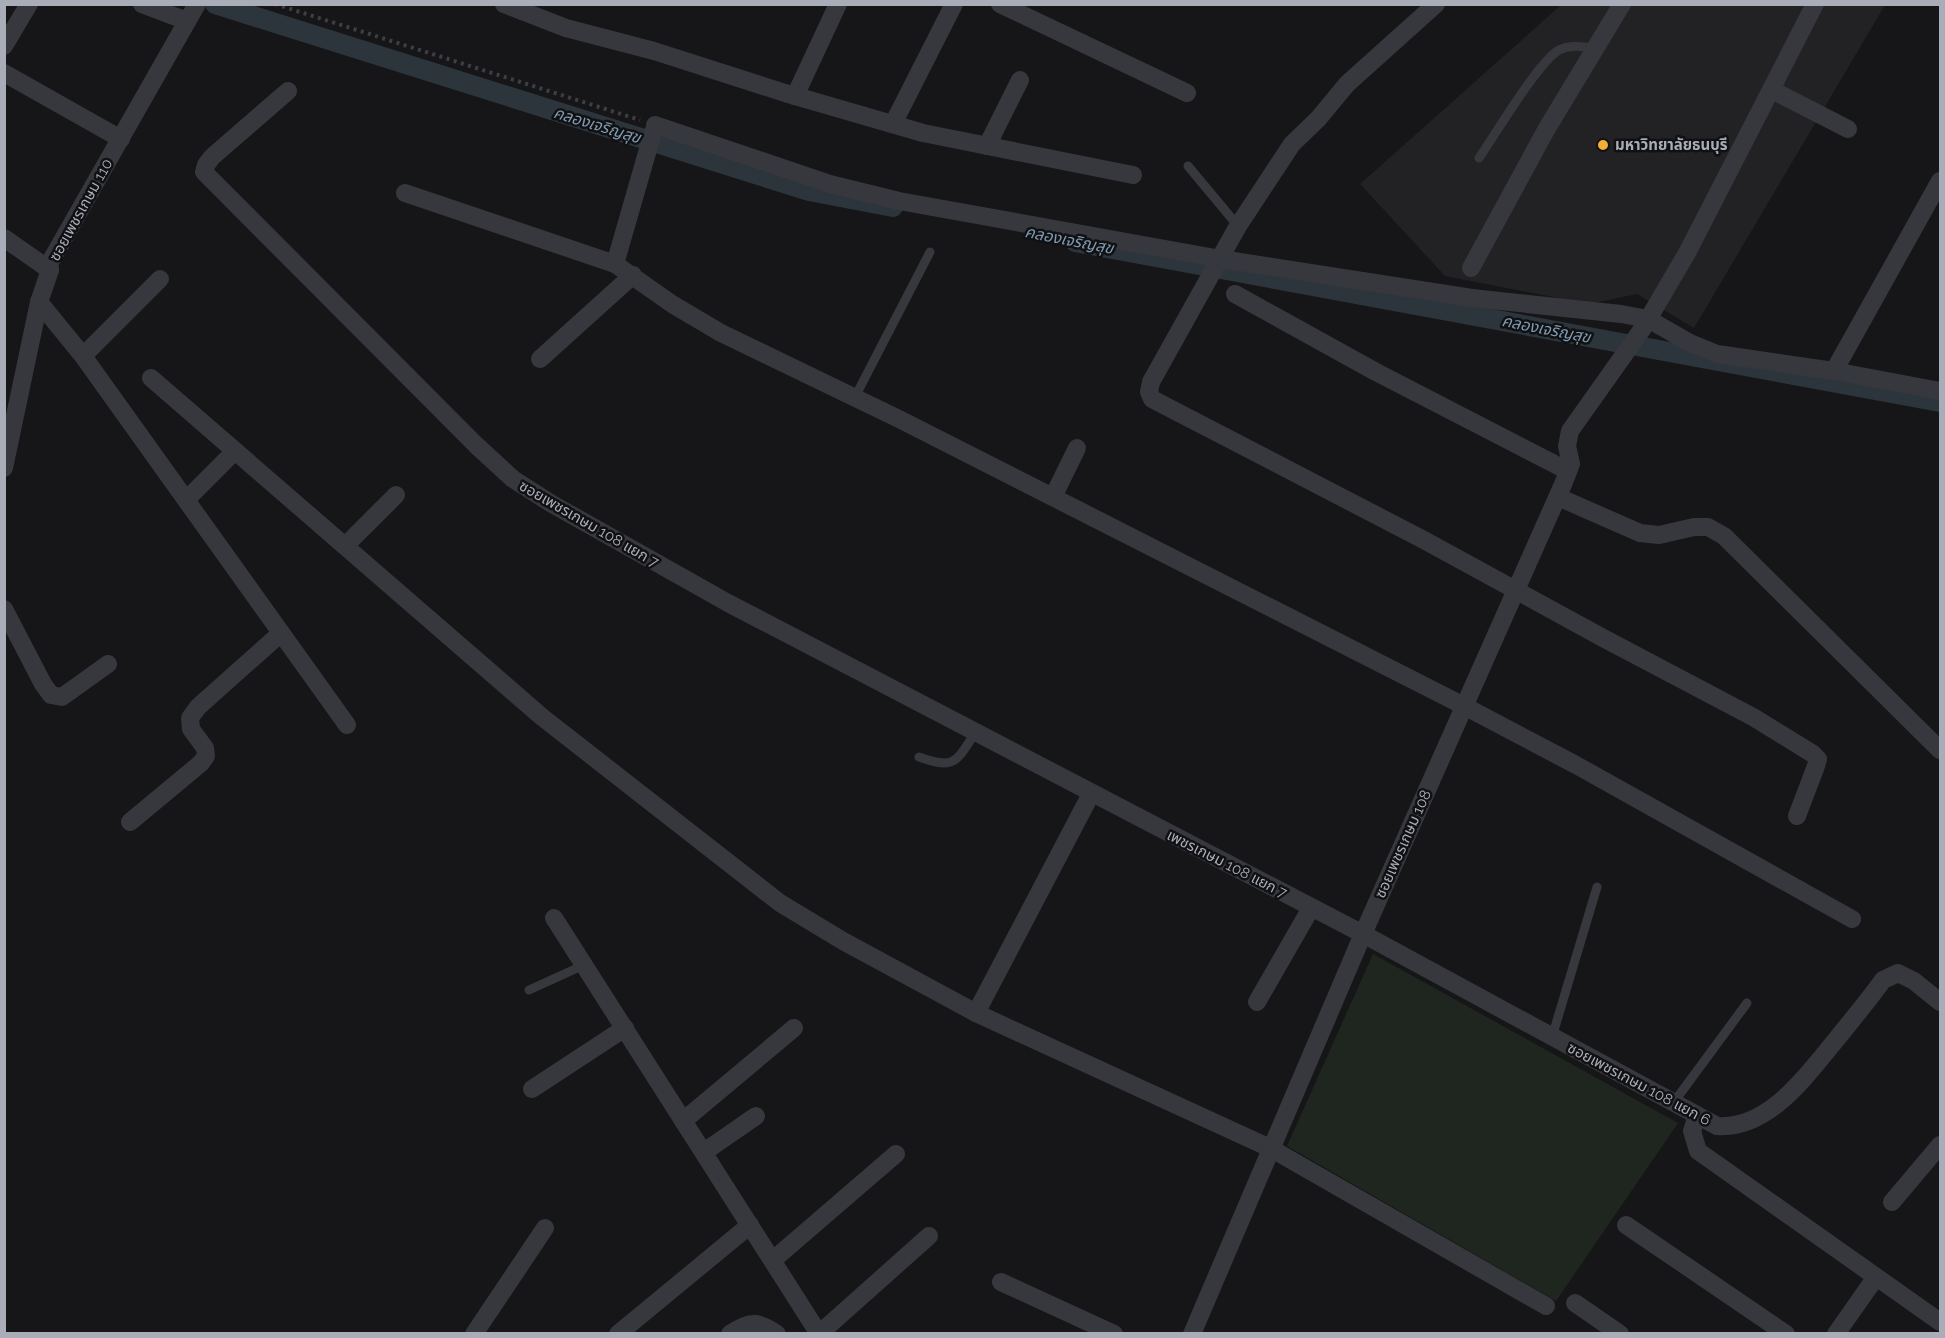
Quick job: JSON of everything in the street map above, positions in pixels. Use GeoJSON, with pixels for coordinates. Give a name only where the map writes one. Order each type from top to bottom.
{"type":"FeatureCollection","features":[{"type":"Feature","properties":{"kind":"street"},"geometry":{"type":"LineString","coordinates":[[4,46],[29,4]]}},
{"type":"Feature","properties":{"kind":"street"},"geometry":{"type":"LineString","coordinates":[[142,4],[192,12]]}},
{"type":"Feature","properties":{"kind":"street"},"geometry":{"type":"LineString","coordinates":[[795,96],[838,4]]}},
{"type":"Feature","properties":{"kind":"street"},"geometry":{"type":"LineString","coordinates":[[893,124],[954,4]]}},
{"type":"Feature","properties":{"kind":"street"},"geometry":{"type":"LineString","coordinates":[[1000,4],[1187,93]]}},
{"type":"Feature","properties":{"kind":"street"},"geometry":{"type":"LineString","coordinates":[[1436,4],[1347,84],[1318,119],[1304,130],[1274,171],[1201,291],[1151,382],[1149,392],[1152,399],[1411,533],[1753,717],[1814,754],[1818,759],[1797,816]]}},
{"type":"Feature","properties":{"kind":"street"},"geometry":{"type":"LineString","coordinates":[[1471,268],[1546,130],[1622,4]]}},
{"type":"Feature","properties":{"kind":"street"},"geometry":{"type":"LineString","coordinates":[[516,6],[566,28],[654,51],[795,96],[923,133],[1133,175]]}},
{"type":"Feature","properties":{"kind":"street","name":"ซอยเพชรเกษม 108"},"geometry":{"type":"LineString","coordinates":[[1192,1334],[1363,934],[1571,464],[1568,446],[1570,431],[1646,324],[1687,253],[1772,90],[1810,6]]}},
{"type":"Feature","properties":{"kind":"street","name":"ซอยเพชรเกษม 110"},"geometry":{"type":"LineString","coordinates":[[4,468],[39,302],[50,270],[49,264],[192,12]]}},
{"type":"Feature","properties":{"kind":"street"},"geometry":{"type":"LineString","coordinates":[[4,73],[121,139]]}},
{"type":"Feature","properties":{"kind":"street"},"geometry":{"type":"LineString","coordinates":[[987,146],[1020,80]]}},
{"type":"Feature","properties":{"kind":"street"},"geometry":{"type":"LineString","coordinates":[[1772,90],[1848,129]]}},
{"type":"Feature","properties":{"kind":"street","name":"ซอยเพชรเกษม 108 แยก 7"},"geometry":{"type":"LineString","coordinates":[[288,91],[212,156],[204,172],[476,446],[513,479],[562,510],[728,603],[1091,794]]}},
{"type":"Feature","properties":{"kind":"street"},"geometry":{"type":"LineString","coordinates":[[615,264],[654,129],[830,184],[899,201],[1219,262],[1472,298],[1590,310],[1646,324],[1717,354],[1834,371],[1941,391]]}},
{"type":"Feature","properties":{"kind":"street"},"geometry":{"type":"LineString","coordinates":[[1834,371],[1941,181]]}},
{"type":"Feature","properties":{"kind":"street"},"geometry":{"type":"LineString","coordinates":[[405,193],[615,264],[672,304],[721,333],[855,397],[1464,706],[1576,765],[1852,919]]}},
{"type":"Feature","properties":{"kind":"street"},"geometry":{"type":"LineString","coordinates":[[4,238],[50,270]]}},
{"type":"Feature","properties":{"kind":"street"},"geometry":{"type":"LineString","coordinates":[[540,359],[633,275]]}},
{"type":"Feature","properties":{"kind":"street"},"geometry":{"type":"LineString","coordinates":[[83,356],[160,279]]}},
{"type":"Feature","properties":{"kind":"street"},"geometry":{"type":"LineString","coordinates":[[1235,294],[1376,372],[1568,471]]}},
{"type":"Feature","properties":{"kind":"street"},"geometry":{"type":"LineString","coordinates":[[39,302],[83,356],[347,725]]}},
{"type":"Feature","properties":{"kind":"street"},"geometry":{"type":"LineString","coordinates":[[151,378],[542,717],[780,903],[843,941],[976,1013],[1270,1148],[1546,1306]]}},
{"type":"Feature","properties":{"kind":"street"},"geometry":{"type":"LineString","coordinates":[[1053,497],[1077,448]]}},
{"type":"Feature","properties":{"kind":"street"},"geometry":{"type":"LineString","coordinates":[[186,500],[235,451]]}},
{"type":"Feature","properties":{"kind":"street"},"geometry":{"type":"LineString","coordinates":[[345,546],[396,495]]}},
{"type":"Feature","properties":{"kind":"street"},"geometry":{"type":"LineString","coordinates":[[1557,497],[1640,533],[1659,535],[1695,527],[1708,527],[1724,536],[1941,750]]}},
{"type":"Feature","properties":{"kind":"street"},"geometry":{"type":"LineString","coordinates":[[4,609],[51,695],[62,697],[108,664]]}},
{"type":"Feature","properties":{"kind":"street"},"geometry":{"type":"LineString","coordinates":[[130,822],[201,763],[206,756],[205,748],[191,729],[190,718],[198,707],[281,633]]}},
{"type":"Feature","properties":{"kind":"street"},"geometry":{"type":"LineString","coordinates":[[976,1013],[1091,794]]}},
{"type":"Feature","properties":{"kind":"street","name":"เพชรเกษม 108 แยก 7"},"geometry":{"type":"LineString","coordinates":[[1091,794],[1363,934]]}},
{"type":"Feature","properties":{"kind":"street"},"geometry":{"type":"LineString","coordinates":[[1257,1002],[1311,908]]}},
{"type":"Feature","properties":{"kind":"street"},"geometry":{"type":"LineString","coordinates":[[554,918],[819,1334],[929,1236]]}},
{"type":"Feature","properties":{"kind":"street","name":"ซอยเพชรเกษม 108 แยก 6"},"geometry":{"type":"LineString","coordinates":[[1363,934],[1717,1126],[1731,1127],[1753,1119],[1796,1088],[1883,980],[1898,973],[1914,981],[1941,1002]]}},
{"type":"Feature","properties":{"kind":"street"},"geometry":{"type":"LineString","coordinates":[[683,1121],[794,1028]]}},
{"type":"Feature","properties":{"kind":"street"},"geometry":{"type":"LineString","coordinates":[[532,1089],[625,1029]]}},
{"type":"Feature","properties":{"kind":"street"},"geometry":{"type":"LineString","coordinates":[[704,1152],[756,1116]]}},
{"type":"Feature","properties":{"kind":"street"},"geometry":{"type":"LineString","coordinates":[[1697,1116],[1692,1131],[1698,1151],[1941,1322]]}},
{"type":"Feature","properties":{"kind":"street"},"geometry":{"type":"LineString","coordinates":[[1892,1202],[1941,1145]]}},
{"type":"Feature","properties":{"kind":"street"},"geometry":{"type":"LineString","coordinates":[[772,1260],[896,1154]]}},
{"type":"Feature","properties":{"kind":"street"},"geometry":{"type":"LineString","coordinates":[[618,1334],[750,1225]]}},
{"type":"Feature","properties":{"kind":"street"},"geometry":{"type":"LineString","coordinates":[[1626,1225],[1786,1334]]}},
{"type":"Feature","properties":{"kind":"street"},"geometry":{"type":"LineString","coordinates":[[474,1334],[545,1228]]}},
{"type":"Feature","properties":{"kind":"street"},"geometry":{"type":"LineString","coordinates":[[1836,1334],[1876,1277]]}},
{"type":"Feature","properties":{"kind":"street"},"geometry":{"type":"LineString","coordinates":[[1001,1282],[1114,1334]]}},
{"type":"Feature","properties":{"kind":"street"},"geometry":{"type":"LineString","coordinates":[[1575,1303],[1620,1334]]}},
{"type":"Feature","properties":{"kind":"street"},"geometry":{"type":"LineString","coordinates":[[730,1334],[745,1324],[755,1323],[777,1334]]}},
{"type":"Feature","properties":{"kind":"lane"},"geometry":{"type":"LineString","coordinates":[[1479,158],[1540,69],[1557,51],[1571,46],[1595,48]]}},
{"type":"Feature","properties":{"kind":"lane"},"geometry":{"type":"LineString","coordinates":[[1188,166],[1239,226]]}},
{"type":"Feature","properties":{"kind":"lane"},"geometry":{"type":"LineString","coordinates":[[855,397],[930,252]]}},
{"type":"Feature","properties":{"kind":"lane"},"geometry":{"type":"LineString","coordinates":[[919,757],[939,764],[948,764],[957,759],[975,733]]}},
{"type":"Feature","properties":{"kind":"lane"},"geometry":{"type":"LineString","coordinates":[[1552,1037],[1597,887]]}},
{"type":"Feature","properties":{"kind":"lane"},"geometry":{"type":"LineString","coordinates":[[529,990],[584,965]]}},
{"type":"Feature","properties":{"kind":"lane"},"geometry":{"type":"LineString","coordinates":[[1674,1102],[1747,1003]]}},
{"type":"Feature","properties":{"kind":"path"},"geometry":{"type":"LineString","coordinates":[[275,4],[654,129]]}},
{"type":"Feature","properties":{"kind":"shaded area","name":"มหาวิทยาลัยธนบุรี"},"geometry":{"type":"Polygon","coordinates":[[[1561,5],[1885,5],[1694,328],[1637,294],[1589,304],[1445,276],[1360,184],[1561,5]]]}},
{"type":"Feature","properties":{"kind":"shaded area"},"geometry":{"type":"Polygon","coordinates":[[[1373,954],[1678,1123],[1556,1301],[1287,1146],[1373,954]]]}},
{"type":"Feature","properties":{"kind":"waterway","name":"คลองเจริญสุข"},"geometry":{"type":"LineString","coordinates":[[215,4],[809,191],[893,207]]}},
{"type":"Feature","properties":{"kind":"waterway","name":"คลองเจริญสุข"},"geometry":{"type":"LineString","coordinates":[[1075,242],[1940,402]]}},
{"type":"Feature","properties":{"kind":"place","name":"มหาวิทยาลัยธนบุรี"},"geometry":{"type":"Point","coordinates":[1603,145]}}]}
